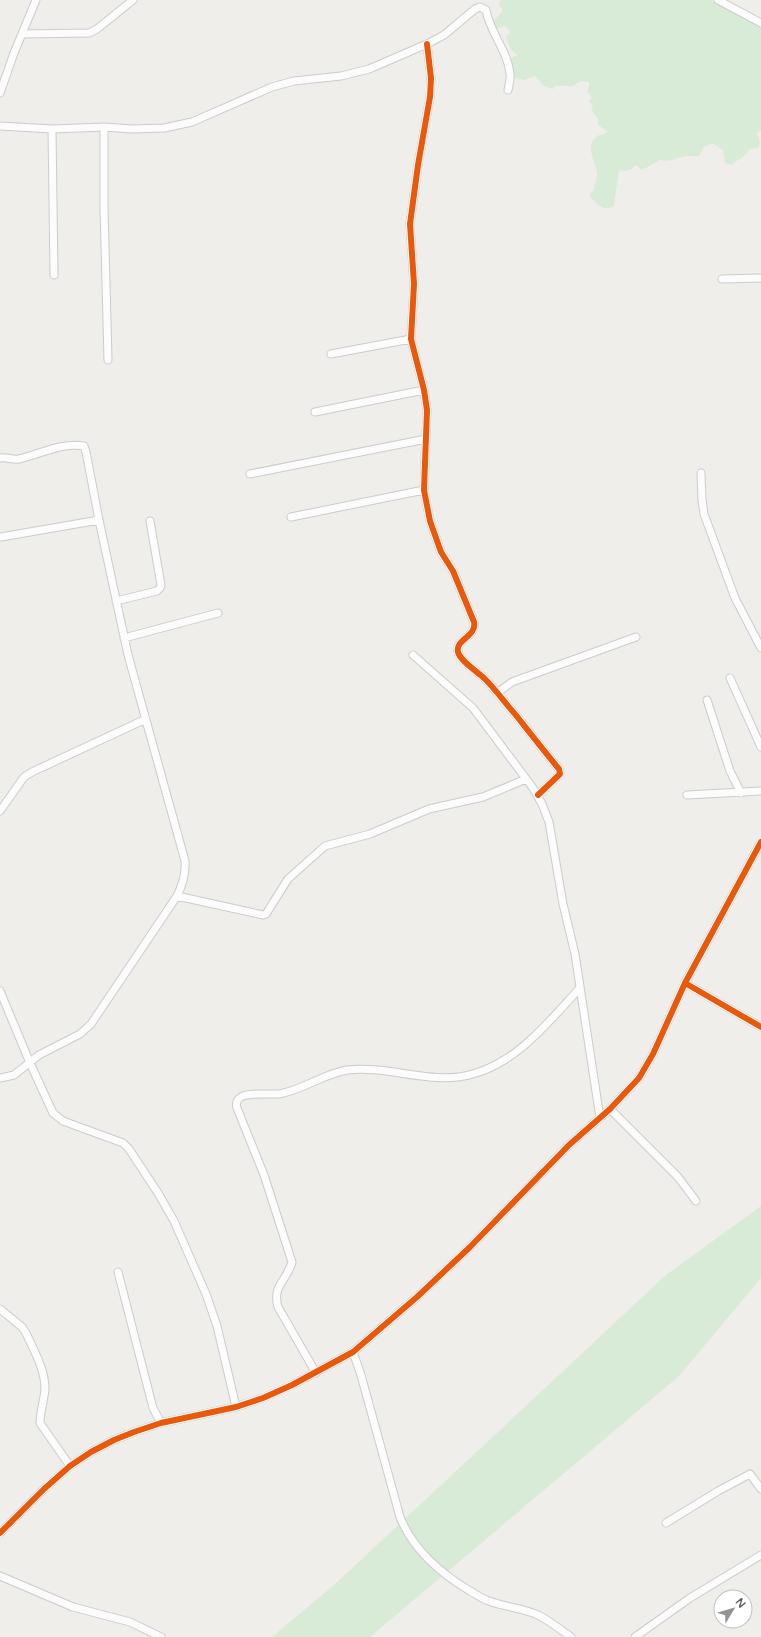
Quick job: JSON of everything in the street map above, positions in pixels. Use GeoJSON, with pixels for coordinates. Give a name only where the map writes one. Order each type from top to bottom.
{"type":"FeatureCollection","features":[{"type":"Feature","properties":{"kind":"street"},"geometry":{"type":"LineString","coordinates":[[0,93],[36,0]]}},
{"type":"Feature","properties":{"kind":"street"},"geometry":{"type":"LineString","coordinates":[[22,34],[89,33],[97,29],[133,0]]}},
{"type":"Feature","properties":{"kind":"street"},"geometry":{"type":"LineString","coordinates":[[718,0],[761,23]]}},
{"type":"Feature","properties":{"kind":"street"},"geometry":{"type":"LineString","coordinates":[[0,126],[52,129],[104,127],[132,129],[164,128],[192,122],[272,87],[294,81],[341,76],[369,69],[444,35],[474,9],[480,7],[484,7],[486,10],[489,22],[508,64],[510,76],[508,90]]}},
{"type":"Feature","properties":{"kind":"street"},"geometry":{"type":"LineString","coordinates":[[427,44],[431,78],[430,97],[418,165],[410,224],[414,284],[411,339],[424,390],[427,420],[424,490],[430,521],[441,552],[453,571],[474,622],[475,627],[473,632],[459,644],[457,650],[460,657],[486,680],[559,769],[560,774],[557,778],[538,795]]}},
{"type":"Feature","properties":{"kind":"street"},"geometry":{"type":"LineString","coordinates":[[104,127],[108,360]]}},
{"type":"Feature","properties":{"kind":"street"},"geometry":{"type":"LineString","coordinates":[[52,129],[54,275]]}},
{"type":"Feature","properties":{"kind":"street"},"geometry":{"type":"LineString","coordinates":[[722,279],[761,278]]}},
{"type":"Feature","properties":{"kind":"street"},"geometry":{"type":"LineString","coordinates":[[331,354],[411,339]]}},
{"type":"Feature","properties":{"kind":"street"},"geometry":{"type":"LineString","coordinates":[[314,412],[424,390]]}},
{"type":"Feature","properties":{"kind":"street"},"geometry":{"type":"LineString","coordinates":[[250,474],[426,439]]}},
{"type":"Feature","properties":{"kind":"street"},"geometry":{"type":"LineString","coordinates":[[0,458],[18,459],[38,452],[76,444],[84,446],[124,638],[185,861],[186,872],[177,896],[90,1024],[80,1034],[44,1052],[14,1075],[0,1078]]}},
{"type":"Feature","properties":{"kind":"street"},"geometry":{"type":"LineString","coordinates":[[701,473],[704,514],[735,598],[761,648]]}},
{"type":"Feature","properties":{"kind":"street"},"geometry":{"type":"LineString","coordinates":[[291,517],[424,490]]}},
{"type":"Feature","properties":{"kind":"street"},"geometry":{"type":"LineString","coordinates":[[1,536],[99,520]]}},
{"type":"Feature","properties":{"kind":"street"},"geometry":{"type":"LineString","coordinates":[[116,601],[157,591],[160,588],[161,585],[150,521]]}},
{"type":"Feature","properties":{"kind":"street"},"geometry":{"type":"LineString","coordinates":[[124,638],[218,613]]}},
{"type":"Feature","properties":{"kind":"street"},"geometry":{"type":"LineString","coordinates":[[497,693],[512,682],[636,637]]}},
{"type":"Feature","properties":{"kind":"street"},"geometry":{"type":"LineString","coordinates":[[413,655],[473,708],[538,795],[549,822],[563,904],[575,954],[600,1118]]}},
{"type":"Feature","properties":{"kind":"street"},"geometry":{"type":"LineString","coordinates":[[730,678],[761,747]]}},
{"type":"Feature","properties":{"kind":"street"},"geometry":{"type":"LineString","coordinates":[[707,700],[730,770],[742,793]]}},
{"type":"Feature","properties":{"kind":"street"},"geometry":{"type":"LineString","coordinates":[[0,811],[24,777],[146,719]]}},
{"type":"Feature","properties":{"kind":"street"},"geometry":{"type":"LineString","coordinates":[[177,896],[263,915],[266,914],[288,879],[325,846],[370,834],[429,809],[483,797],[526,779]]}},
{"type":"Feature","properties":{"kind":"street"},"geometry":{"type":"LineString","coordinates":[[687,795],[761,791]]}},
{"type":"Feature","properties":{"kind":"street"},"geometry":{"type":"LineString","coordinates":[[0,1533],[44,1489],[70,1466],[91,1452],[114,1440],[160,1423],[236,1407],[263,1398],[316,1372],[353,1352],[446,1271],[569,1145],[610,1109],[639,1078],[653,1054],[685,983],[761,842]]}},
{"type":"Feature","properties":{"kind":"street"},"geometry":{"type":"LineString","coordinates":[[685,983],[761,1027]]}},
{"type":"Feature","properties":{"kind":"street"},"geometry":{"type":"LineString","coordinates":[[316,1372],[278,1307],[276,1291],[288,1272],[292,1262],[264,1175],[237,1108],[236,1103],[238,1099],[246,1095],[277,1094],[290,1091],[347,1070],[363,1070],[444,1078],[472,1075],[489,1069],[512,1056],[526,1044],[580,988]]}},
{"type":"Feature","properties":{"kind":"street"},"geometry":{"type":"LineString","coordinates":[[0,992],[53,1113],[63,1122],[123,1143],[129,1149],[158,1193],[174,1221],[211,1307],[217,1326],[236,1407]]}},
{"type":"Feature","properties":{"kind":"street"},"geometry":{"type":"LineString","coordinates":[[610,1109],[678,1177],[696,1201]]}},
{"type":"Feature","properties":{"kind":"street"},"geometry":{"type":"LineString","coordinates":[[118,1272],[153,1408],[160,1423]]}},
{"type":"Feature","properties":{"kind":"street"},"geometry":{"type":"LineString","coordinates":[[0,1309],[22,1327],[26,1333],[44,1378],[45,1390],[40,1423],[70,1466]]}},
{"type":"Feature","properties":{"kind":"street"},"geometry":{"type":"LineString","coordinates":[[353,1352],[361,1375],[400,1517],[405,1531],[414,1543],[433,1565],[460,1585],[488,1601],[528,1611],[540,1616],[571,1637]]}},
{"type":"Feature","properties":{"kind":"street"},"geometry":{"type":"LineString","coordinates":[[666,1523],[718,1491],[750,1474],[761,1489]]}},
{"type":"Feature","properties":{"kind":"street"},"geometry":{"type":"LineString","coordinates":[[635,1637],[690,1598],[761,1555]]}},
{"type":"Feature","properties":{"kind":"street"},"geometry":{"type":"LineString","coordinates":[[0,1576],[73,1607],[130,1622],[161,1637]]}},
{"type":"Feature","properties":{"kind":"green space"},"geometry":{"type":"Polygon","coordinates":[[[501,0],[711,0],[761,28],[761,130],[757,133],[760,143],[758,148],[750,149],[742,158],[731,165],[725,163],[723,150],[712,143],[704,147],[699,156],[686,156],[667,161],[660,160],[642,170],[635,165],[632,169],[624,171],[619,170],[614,206],[610,208],[601,207],[590,197],[591,192],[594,190],[597,174],[591,144],[597,136],[608,132],[598,125],[598,119],[591,110],[593,106],[589,101],[591,96],[587,91],[589,82],[581,81],[573,86],[556,86],[553,89],[544,86],[535,76],[524,80],[514,78],[508,64],[513,57],[518,55],[511,50],[506,37],[511,32],[505,26],[499,28],[495,27],[493,21],[503,10],[499,5],[501,0]]]}},
{"type":"Feature","properties":{"kind":"green space"},"geometry":{"type":"Polygon","coordinates":[[[761,1206],[761,1278],[678,1377],[370,1637],[272,1637],[334,1585],[666,1275],[761,1206]]]}},
{"type":"Feature","properties":{"kind":"cycle path"},"geometry":{"type":"LineString","coordinates":[[427,44],[431,78],[430,97],[418,165],[410,224],[414,284],[411,339],[424,390],[427,410],[424,490],[430,521],[441,552],[453,571],[474,622],[472,631],[458,648],[459,655],[493,688],[559,769],[560,774],[538,795]]}},
{"type":"Feature","properties":{"kind":"cycle path"},"geometry":{"type":"LineString","coordinates":[[0,1533],[44,1489],[70,1466],[91,1452],[134,1432],[161,1423],[236,1407],[263,1398],[292,1385],[353,1352],[417,1297],[470,1247],[569,1145],[610,1109],[639,1078],[653,1054],[685,983],[761,842]]}},
{"type":"Feature","properties":{"kind":"cycle path"},"geometry":{"type":"LineString","coordinates":[[685,983],[761,1027]]}}]}
